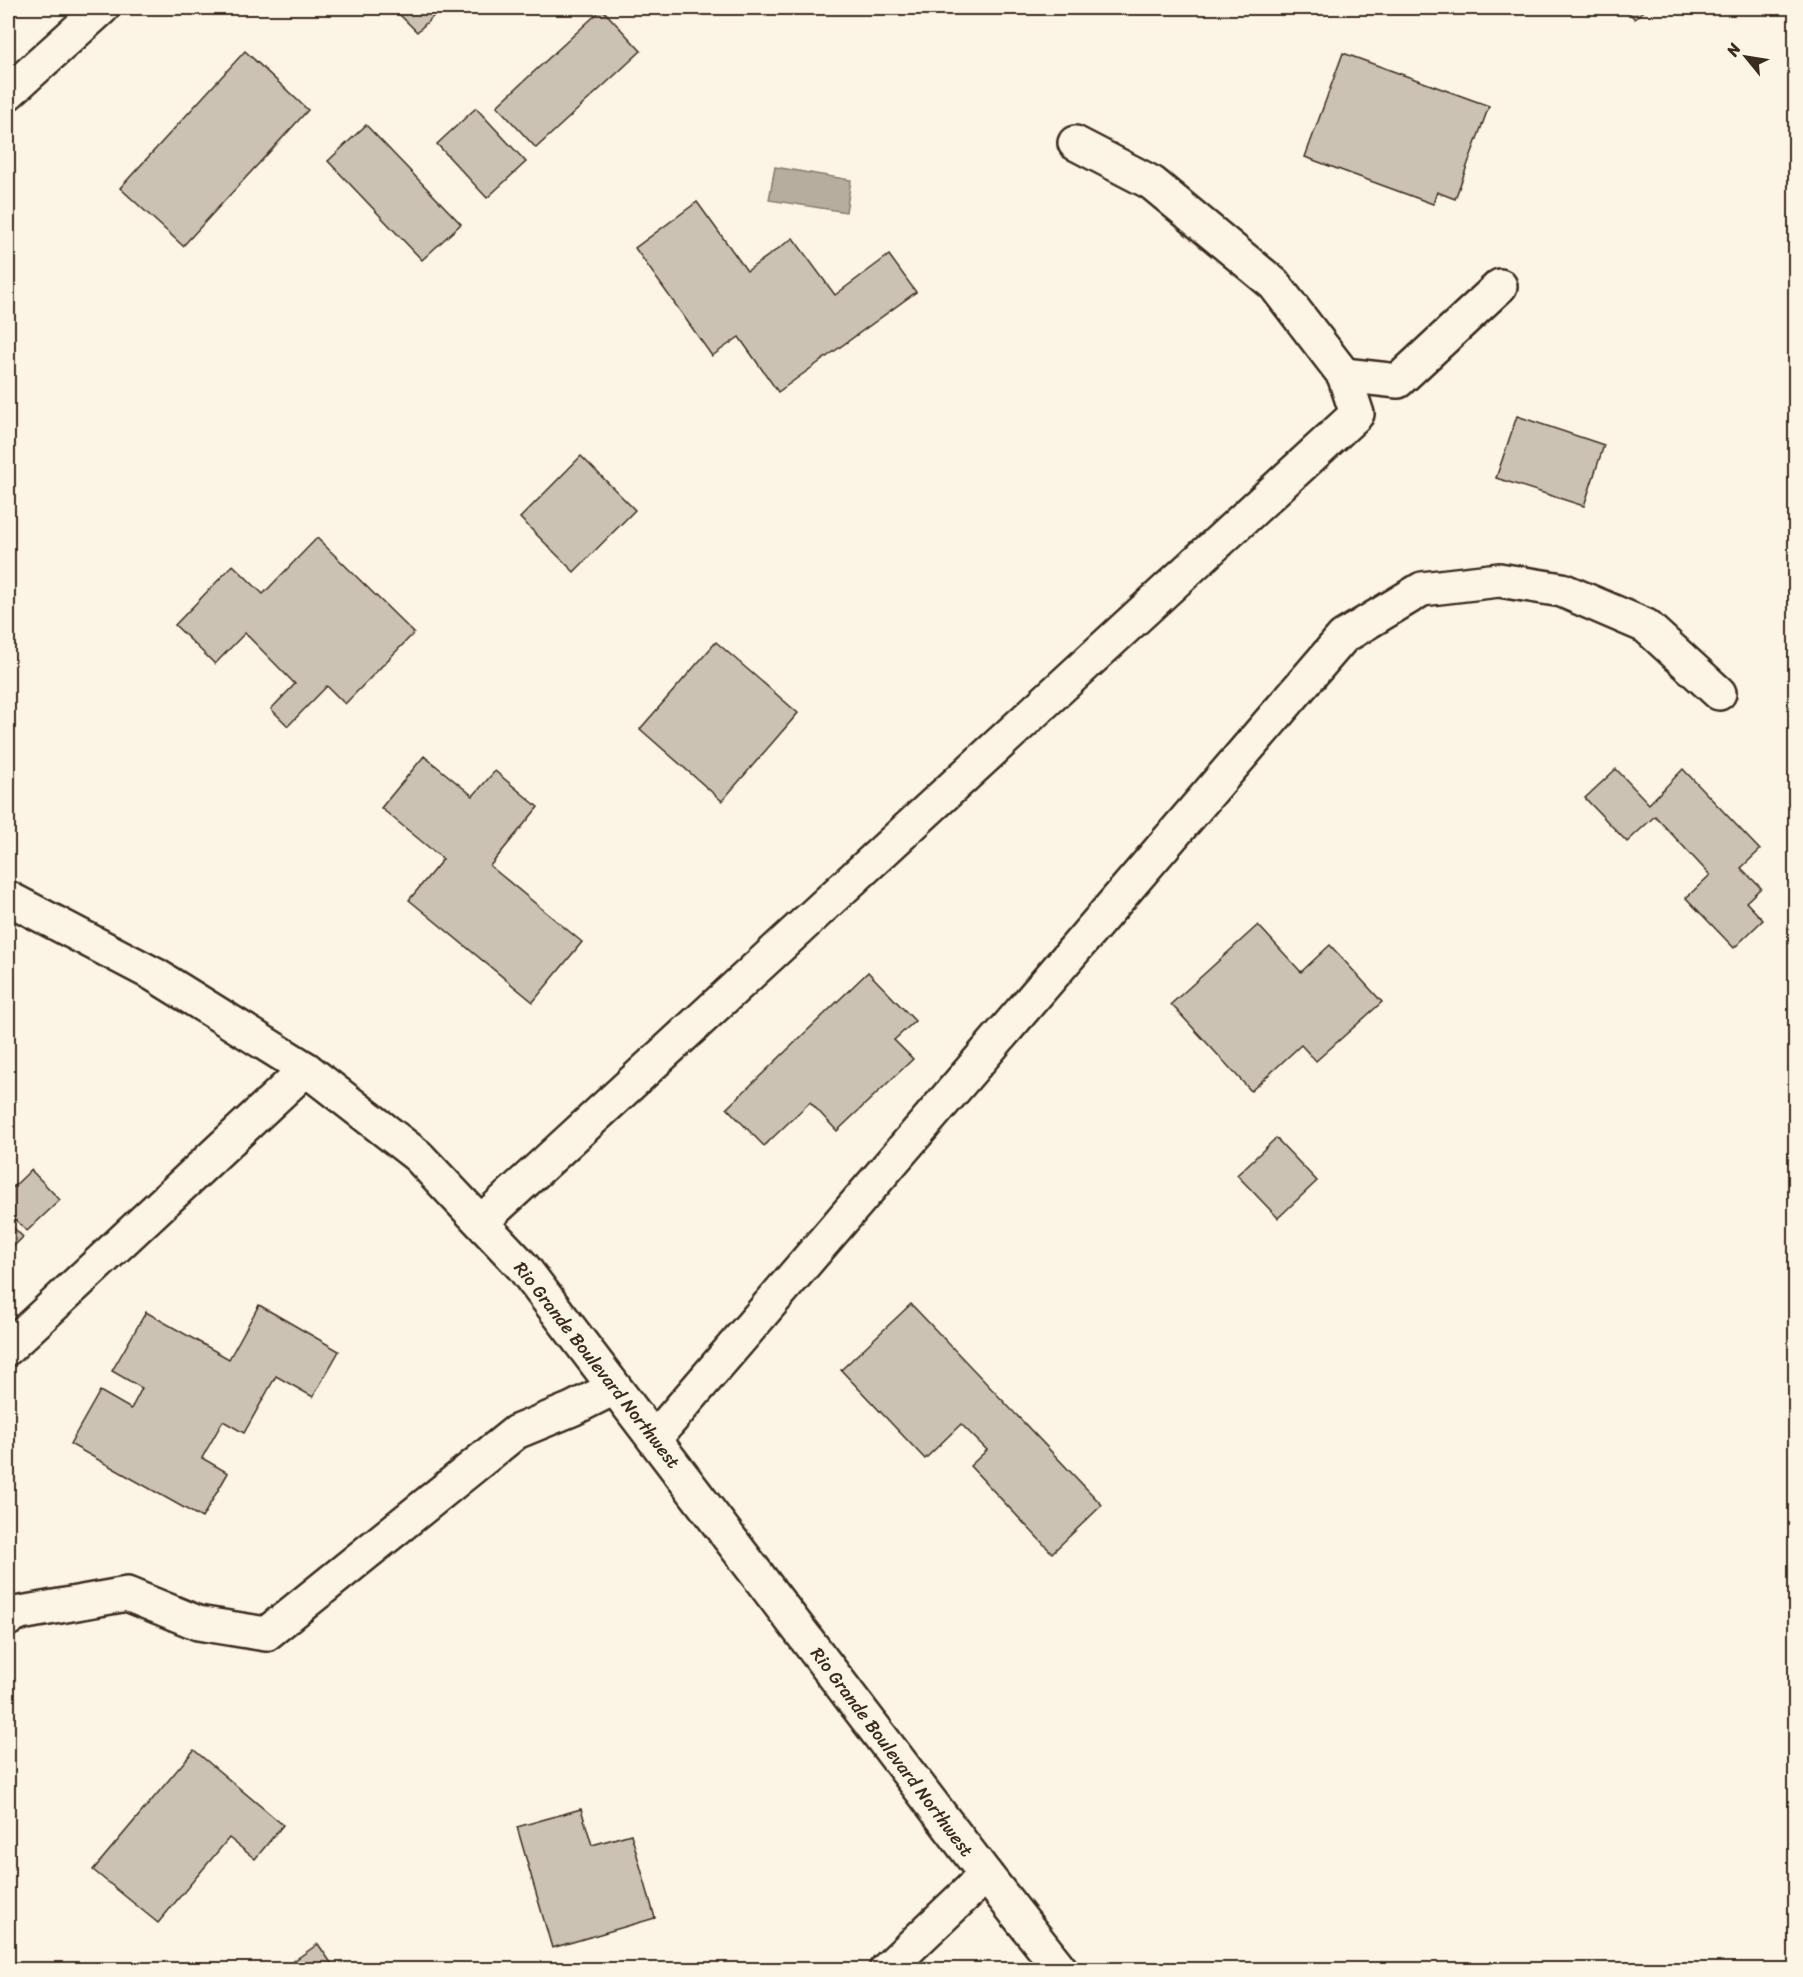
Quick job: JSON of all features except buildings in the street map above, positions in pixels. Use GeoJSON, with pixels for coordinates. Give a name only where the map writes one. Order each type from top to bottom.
{"type":"FeatureCollection","features":[{"type":"Feature","properties":{"kind":"street"},"geometry":{"type":"LineString","coordinates":[[8,93],[102,8]]}},
{"type":"Feature","properties":{"kind":"street"},"geometry":{"type":"LineString","coordinates":[[481,1222],[1357,414],[1344,375],[1274,284],[1152,183],[1075,143]]}},
{"type":"Feature","properties":{"kind":"street"},"geometry":{"type":"LineString","coordinates":[[1344,375],[1398,381],[1500,286]]}},
{"type":"Feature","properties":{"kind":"street"},"geometry":{"type":"LineString","coordinates":[[654,1439],[1343,637],[1422,589],[1499,580],[1563,590],[1647,626],[1719,693]]}},
{"type":"Feature","properties":{"kind":"street","name":"Rio Grande Boulevard Northwest"},"geometry":{"type":"LineString","coordinates":[[8,898],[155,975],[306,1069],[418,1156],[523,1267],[986,1875],[1061,1970]]}},
{"type":"Feature","properties":{"kind":"street"},"geometry":{"type":"LineString","coordinates":[[8,1348],[306,1069]]}},
{"type":"Feature","properties":{"kind":"street"},"geometry":{"type":"LineString","coordinates":[[8,1619],[15,1614],[127,1594],[198,1623],[266,1634],[516,1432],[572,1409],[614,1388]]}},
{"type":"Feature","properties":{"kind":"street"},"geometry":{"type":"LineString","coordinates":[[886,1970],[986,1875]]}},
{"type":"Feature","properties":{"kind":"shaded area"},"geometry":{"type":"Polygon","coordinates":[[[775,167],[851,180],[846,212],[769,200],[775,167]]]}}]}
